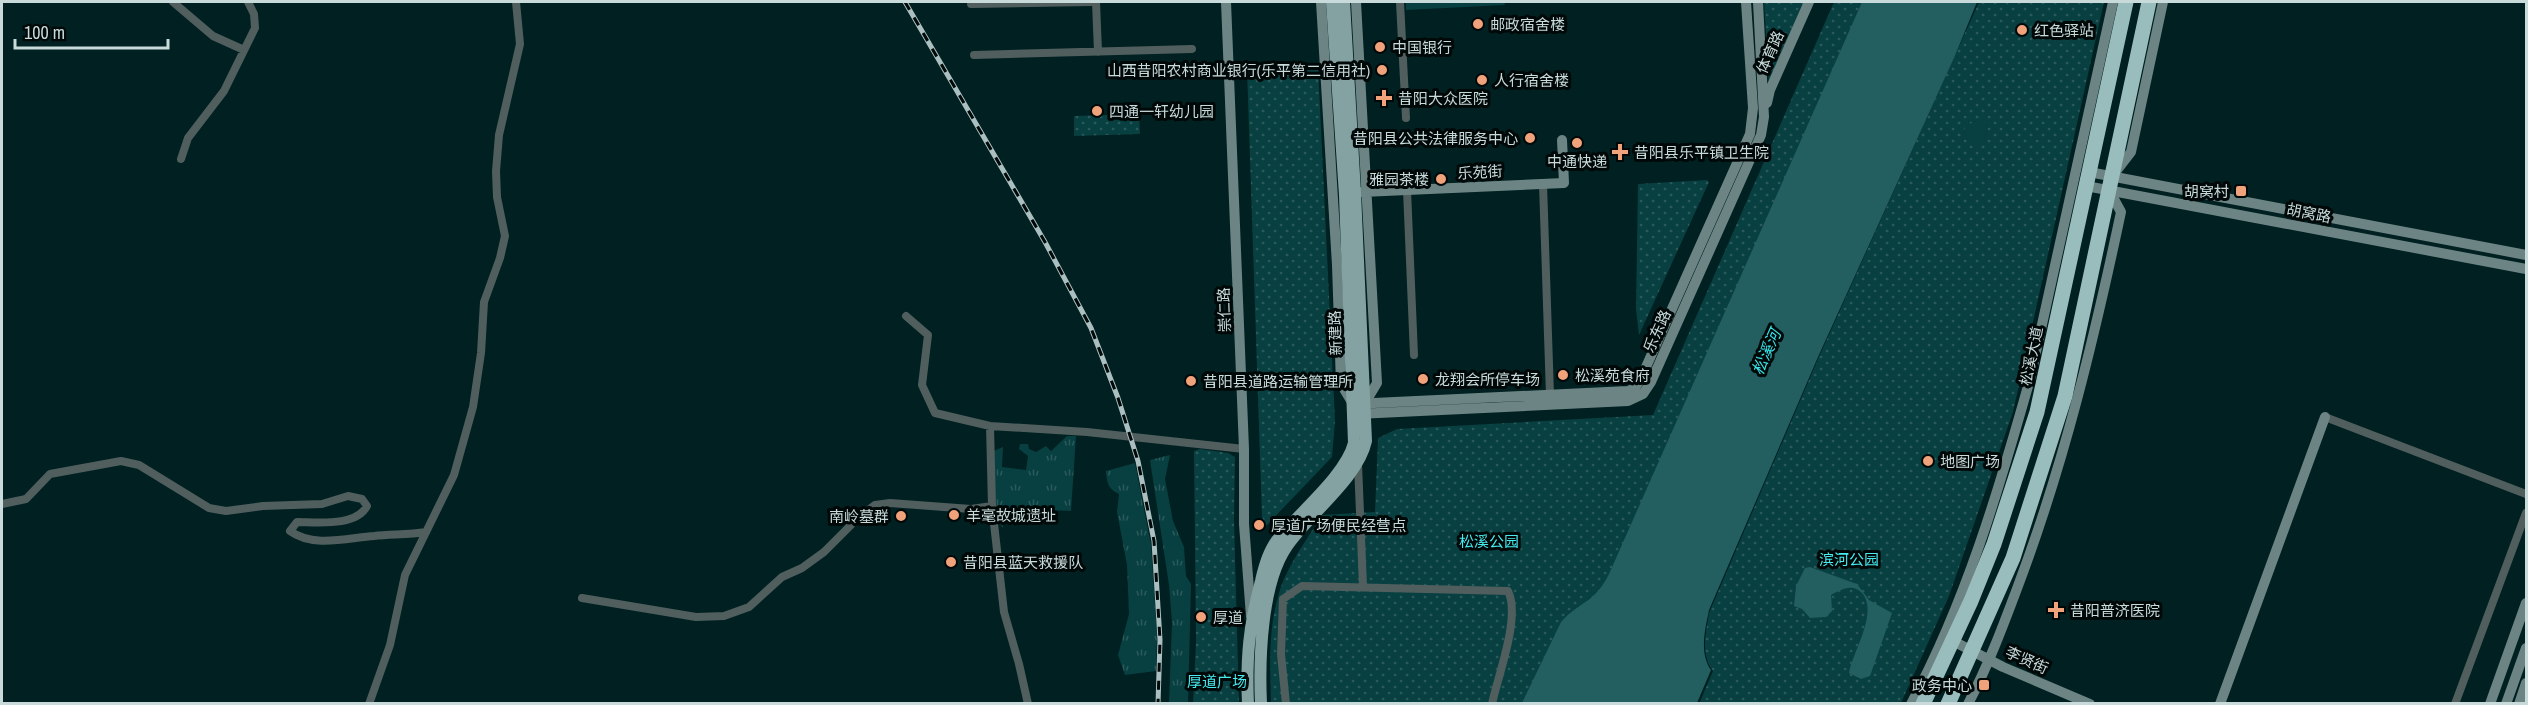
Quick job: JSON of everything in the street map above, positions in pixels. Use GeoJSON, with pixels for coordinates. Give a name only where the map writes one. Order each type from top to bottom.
{"type":"FeatureCollection","features":[{"type":"Feature","properties":{"kind":"highway","name":"松溪大道"},"geometry":{"type":"LineString","coordinates":[[1923,704],[1953,641],[1994,544],[2037,412],[2126,2]]}},
{"type":"Feature","properties":{"kind":"highway"},"geometry":{"type":"LineString","coordinates":[[1948,704],[2013,558],[2065,396],[2149,2]]}},
{"type":"Feature","properties":{"kind":"main road","name":"崇仁路"},"geometry":{"type":"LineString","coordinates":[[1226,2],[1244,449],[1244,524],[1251,618]]}},
{"type":"Feature","properties":{"kind":"main road"},"geometry":{"type":"LineString","coordinates":[[1321,2],[1337,265],[1341,384],[1359,409]]}},
{"type":"Feature","properties":{"kind":"main road","name":"新建路"},"geometry":{"type":"LineString","coordinates":[[1261,704],[1259,660],[1268,596],[1285,548],[1358,464],[1366,441],[1359,409],[1332,2]]}},
{"type":"Feature","properties":{"kind":"main road","name":"新建路"},"geometry":{"type":"LineString","coordinates":[[1248,704],[1246,660],[1251,618],[1265,566],[1276,541],[1345,465],[1352,451],[1359,409],[1361,192],[1344,2]]}},
{"type":"Feature","properties":{"kind":"main road"},"geometry":{"type":"LineString","coordinates":[[1356,2],[1361,192]]}},
{"type":"Feature","properties":{"kind":"main road","name":"乐东路"},"geometry":{"type":"LineString","coordinates":[[1359,409],[1628,391],[1635,387],[1642,376],[1750,134],[1753,108],[1746,2]]}},
{"type":"Feature","properties":{"kind":"main road","name":"乐东路"},"geometry":{"type":"LineString","coordinates":[[1359,409],[1628,401],[1643,394],[1651,382],[1761,135],[1764,117],[1758,2]]}},
{"type":"Feature","properties":{"kind":"main road","name":"体育路"},"geometry":{"type":"LineString","coordinates":[[1764,117],[1770,90],[1809,2]]}},
{"type":"Feature","properties":{"kind":"main road"},"geometry":{"type":"LineString","coordinates":[[1911,704],[1970,570],[2024,401],[2113,2]]}},
{"type":"Feature","properties":{"kind":"main road"},"geometry":{"type":"LineString","coordinates":[[1968,704],[1989,659],[2042,524],[2063,458],[2094,338],[2121,212],[2110,184],[2131,152],[2163,2]]}},
{"type":"Feature","properties":{"kind":"main road","name":"乐苑街"},"geometry":{"type":"LineString","coordinates":[[1361,192],[1564,183],[1562,140]]}},
{"type":"Feature","properties":{"kind":"main road","name":"胡窝路"},"geometry":{"type":"LineString","coordinates":[[2088,179],[2526,269]]}},
{"type":"Feature","properties":{"kind":"main road","name":"胡窝路"},"geometry":{"type":"LineString","coordinates":[[2110,184],[2526,255]]}},
{"type":"Feature","properties":{"kind":"main road"},"geometry":{"type":"LineString","coordinates":[[2220,704],[2325,417]]}},
{"type":"Feature","properties":{"kind":"main road"},"geometry":{"type":"LineString","coordinates":[[2490,704],[2526,603]]}},
{"type":"Feature","properties":{"kind":"main road","name":"李贤街"},"geometry":{"type":"LineString","coordinates":[[1953,641],[2090,704]]}},
{"type":"Feature","properties":{"kind":"main road"},"geometry":{"type":"LineString","coordinates":[[2506,704],[2526,648]]}},
{"type":"Feature","properties":{"kind":"main road"},"geometry":{"type":"LineString","coordinates":[[2519,704],[2526,683]]}},
{"type":"Feature","properties":{"kind":"street"},"geometry":{"type":"LineString","coordinates":[[173,2],[213,36],[244,50]]}},
{"type":"Feature","properties":{"kind":"street"},"geometry":{"type":"LineString","coordinates":[[181,159],[188,138],[224,91],[255,28],[254,14],[248,2]]}},
{"type":"Feature","properties":{"kind":"street"},"geometry":{"type":"LineString","coordinates":[[369,704],[390,645],[405,575],[454,475],[473,407],[481,353],[484,302],[490,280],[500,258],[505,236],[497,197],[496,171],[499,135],[520,45],[516,2]]}},
{"type":"Feature","properties":{"kind":"street"},"geometry":{"type":"LineString","coordinates":[[971,4],[1091,2]]}},
{"type":"Feature","properties":{"kind":"street"},"geometry":{"type":"LineString","coordinates":[[1096,2],[1098,52]]}},
{"type":"Feature","properties":{"kind":"street"},"geometry":{"type":"LineString","coordinates":[[1400,2],[1406,118]]}},
{"type":"Feature","properties":{"kind":"street"},"geometry":{"type":"LineString","coordinates":[[974,55],[1192,49]]}},
{"type":"Feature","properties":{"kind":"street"},"geometry":{"type":"LineString","coordinates":[[1543,184],[1550,395]]}},
{"type":"Feature","properties":{"kind":"street"},"geometry":{"type":"LineString","coordinates":[[1407,190],[1414,355]]}},
{"type":"Feature","properties":{"kind":"street"},"geometry":{"type":"LineString","coordinates":[[906,316],[928,335],[922,385],[934,413],[990,426],[1087,432],[1244,449]]}},
{"type":"Feature","properties":{"kind":"street"},"geometry":{"type":"LineString","coordinates":[[2325,417],[2526,494]]}},
{"type":"Feature","properties":{"kind":"street"},"geometry":{"type":"LineString","coordinates":[[990,426],[992,506],[1004,612],[1028,704]]}},
{"type":"Feature","properties":{"kind":"street"},"geometry":{"type":"LineString","coordinates":[[2,504],[26,499],[50,474],[121,461],[139,465],[209,508],[226,511],[263,506],[322,504],[348,496],[362,499],[367,506],[363,513],[348,520],[323,523],[297,522],[290,531],[306,538],[340,540],[426,532]]}},
{"type":"Feature","properties":{"kind":"street"},"geometry":{"type":"LineString","coordinates":[[1358,464],[1363,586]]}},
{"type":"Feature","properties":{"kind":"street"},"geometry":{"type":"LineString","coordinates":[[582,598],[696,617],[724,616],[749,607],[782,577],[802,568],[824,552],[857,519],[875,505],[890,503],[971,509],[992,506]]}},
{"type":"Feature","properties":{"kind":"street"},"geometry":{"type":"LineString","coordinates":[[2455,704],[2526,513]]}},
{"type":"Feature","properties":{"kind":"street"},"geometry":{"type":"LineString","coordinates":[[1286,704],[1281,654],[1283,599],[1302,586],[1508,591],[1512,604],[1510,622],[1492,704]]}},
{"type":"Feature","properties":{"kind":"green space"},"geometry":{"type":"Polygon","coordinates":[[[1406,2],[1504,2],[1505,5],[1406,10],[1406,2]]]}},
{"type":"Feature","properties":{"kind":"green space"},"geometry":{"type":"Polygon","coordinates":[[[1764,2],[1807,2],[1769,87],[1764,2]]]}},
{"type":"Feature","properties":{"kind":"green space","name":"松溪公园"},"geometry":{"type":"Polygon","coordinates":[[[1834,2],[1869,2],[1624,579],[1535,703],[1271,704],[1271,636],[1281,586],[1291,565],[1322,515],[1375,512],[1378,438],[1397,429],[1653,415],[1834,2]]]}},
{"type":"Feature","properties":{"kind":"green space","name":"滨河公园"},"geometry":{"type":"Polygon","coordinates":[[[1979,2],[2104,2],[2013,412],[1949,596],[1901,703],[1699,704],[1713,671],[1706,658],[1705,650],[1709,613],[1818,359],[1979,2]]]}},
{"type":"Feature","properties":{"kind":"green space"},"geometry":{"type":"Polygon","coordinates":[[[1318,66],[1335,421],[1332,457],[1266,526],[1262,517],[1247,69],[1318,66]]]}},
{"type":"Feature","properties":{"kind":"green space"},"geometry":{"type":"Polygon","coordinates":[[[1139,114],[1140,134],[1074,136],[1074,116],[1139,114]]]}},
{"type":"Feature","properties":{"kind":"green space"},"geometry":{"type":"Polygon","coordinates":[[[1976,120],[1982,120],[1988,126],[1984,141],[1979,143],[1969,141],[1963,133],[1965,127],[1976,120]]]}},
{"type":"Feature","properties":{"kind":"green space"},"geometry":{"type":"Polygon","coordinates":[[[1707,180],[1709,182],[1639,335],[1636,309],[1638,184],[1707,180]]]}},
{"type":"Feature","properties":{"kind":"green space"},"geometry":{"type":"Polygon","coordinates":[[[1067,436],[1076,436],[1071,511],[1004,508],[1003,528],[999,522],[995,504],[994,451],[1003,447],[1002,467],[1026,470],[1028,456],[1019,449],[1020,444],[1028,444],[1029,449],[1036,452],[1046,446],[1051,451],[1067,436]]]}},
{"type":"Feature","properties":{"kind":"green space","name":"厚道广场"},"geometry":{"type":"Polygon","coordinates":[[[1200,449],[1228,453],[1235,457],[1234,519],[1239,703],[1193,703],[1196,641],[1194,451],[1200,449]]]}},
{"type":"Feature","properties":{"kind":"green space"},"geometry":{"type":"Polygon","coordinates":[[[1170,455],[1165,479],[1173,521],[1184,547],[1186,576],[1191,584],[1188,703],[1169,703],[1172,622],[1169,585],[1150,460],[1170,455]]]}},
{"type":"Feature","properties":{"kind":"green space"},"geometry":{"type":"Polygon","coordinates":[[[1135,463],[1151,545],[1157,635],[1156,671],[1125,675],[1118,655],[1129,614],[1127,565],[1117,512],[1119,494],[1109,485],[1106,471],[1135,463]]]}},
{"type":"Feature","properties":{"kind":"water","name":"松溪河"},"geometry":{"type":"Polygon","coordinates":[[[1862,2],[1977,2],[1954,58],[1818,357],[1709,610],[1704,649],[1711,670],[1697,703],[1522,703],[1561,622],[1598,591],[1609,574],[1862,2]]]}},
{"type":"Feature","properties":{"kind":"water"},"geometry":{"type":"Polygon","coordinates":[[[1810,567],[1857,584],[1869,600],[1892,613],[1870,676],[1861,679],[1849,673],[1866,621],[1868,610],[1866,600],[1857,589],[1846,588],[1831,595],[1832,611],[1826,617],[1810,618],[1802,609],[1794,606],[1796,586],[1805,568],[1810,567]]]}},
{"type":"Feature","properties":{"kind":"railway"},"geometry":{"type":"LineString","coordinates":[[905,2],[1045,242],[1091,328],[1118,398],[1138,461],[1154,541],[1160,640],[1158,704]]}},
{"type":"Feature","properties":{"kind":"place","name":"邮政宿舍楼"},"geometry":{"type":"Point","coordinates":[1478,24]}},
{"type":"Feature","properties":{"kind":"place","name":"红色驿站"},"geometry":{"type":"Point","coordinates":[2022,30]}},
{"type":"Feature","properties":{"kind":"place","name":"中国银行"},"geometry":{"type":"Point","coordinates":[1380,47]}},
{"type":"Feature","properties":{"kind":"place","name":"山西昔阳农村商业银行(乐平第二信用社)"},"geometry":{"type":"Point","coordinates":[1382,70]}},
{"type":"Feature","properties":{"kind":"place","name":"人行宿舍楼"},"geometry":{"type":"Point","coordinates":[1482,80]}},
{"type":"Feature","properties":{"kind":"place","name":"昔阳大众医院"},"geometry":{"type":"Point","coordinates":[1384,98]}},
{"type":"Feature","properties":{"kind":"place","name":"四通一轩幼儿园"},"geometry":{"type":"Point","coordinates":[1097,111]}},
{"type":"Feature","properties":{"kind":"place","name":"昔阳县公共法律服务中心"},"geometry":{"type":"Point","coordinates":[1530,138]}},
{"type":"Feature","properties":{"kind":"place","name":"中通快递"},"geometry":{"type":"Point","coordinates":[1577,143]}},
{"type":"Feature","properties":{"kind":"place","name":"昔阳县乐平镇卫生院"},"geometry":{"type":"Point","coordinates":[1620,152]}},
{"type":"Feature","properties":{"kind":"place","name":"雅园茶楼"},"geometry":{"type":"Point","coordinates":[1441,179]}},
{"type":"Feature","properties":{"kind":"place","name":"胡窝村"},"geometry":{"type":"Point","coordinates":[2241,191]}},
{"type":"Feature","properties":{"kind":"place","name":"松溪苑食府"},"geometry":{"type":"Point","coordinates":[1563,375]}},
{"type":"Feature","properties":{"kind":"place","name":"龙翔会所停车场"},"geometry":{"type":"Point","coordinates":[1423,379]}},
{"type":"Feature","properties":{"kind":"place","name":"昔阳县道路运输管理所"},"geometry":{"type":"Point","coordinates":[1191,381]}},
{"type":"Feature","properties":{"kind":"place","name":"地图广场"},"geometry":{"type":"Point","coordinates":[1928,461]}},
{"type":"Feature","properties":{"kind":"place","name":"羊毫故城遗址"},"geometry":{"type":"Point","coordinates":[954,515]}},
{"type":"Feature","properties":{"kind":"place","name":"南岭墓群"},"geometry":{"type":"Point","coordinates":[901,516]}},
{"type":"Feature","properties":{"kind":"place","name":"厚道广场便民经营点"},"geometry":{"type":"Point","coordinates":[1259,525]}},
{"type":"Feature","properties":{"kind":"place","name":"昔阳县蓝天救援队"},"geometry":{"type":"Point","coordinates":[951,562]}},
{"type":"Feature","properties":{"kind":"place","name":"昔阳普济医院"},"geometry":{"type":"Point","coordinates":[2056,610]}},
{"type":"Feature","properties":{"kind":"place","name":"厚道"},"geometry":{"type":"Point","coordinates":[1201,617]}},
{"type":"Feature","properties":{"kind":"place","name":"政务中心"},"geometry":{"type":"Point","coordinates":[1984,685]}}]}
